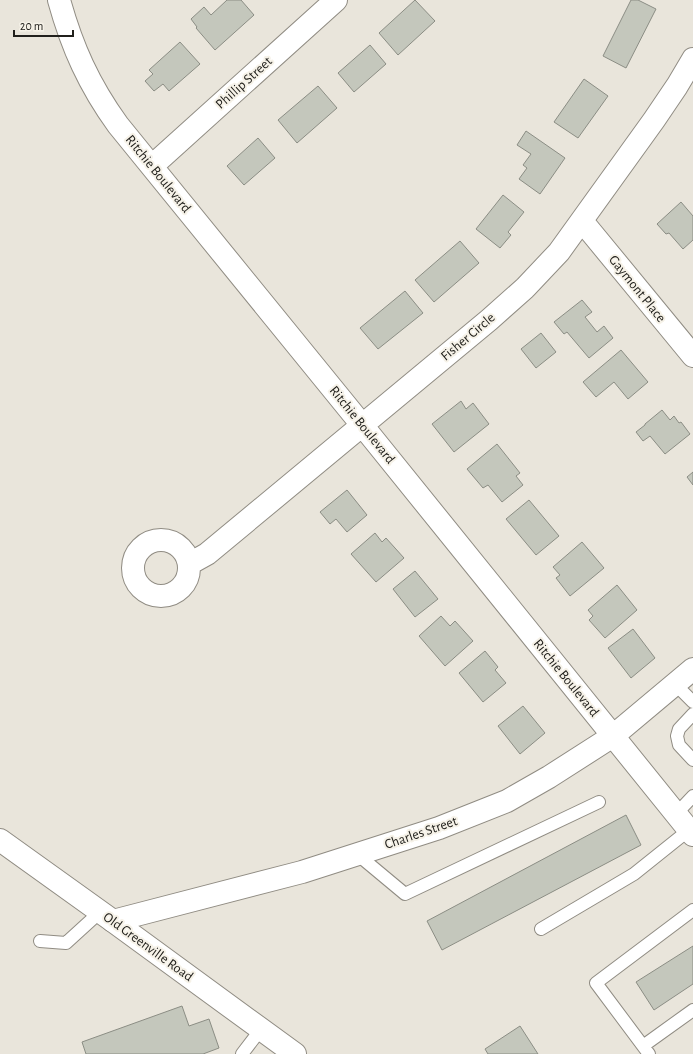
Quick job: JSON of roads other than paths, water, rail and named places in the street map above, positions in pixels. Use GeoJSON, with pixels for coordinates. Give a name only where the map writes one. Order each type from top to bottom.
{"type":"FeatureCollection","features":[{"type":"Feature","properties":{"kind":"street","name":"Ritchie Boulevard"},"geometry":{"type":"LineString","coordinates":[[59,0],[73,44],[89,79],[104,106],[118,125],[686,826]]}},
{"type":"Feature","properties":{"kind":"street","name":"Phillip Street"},"geometry":{"type":"LineString","coordinates":[[152,166],[336,0]]}},
{"type":"Feature","properties":{"kind":"street","name":"Fisher Circle"},"geometry":{"type":"LineString","coordinates":[[189,564],[207,554],[489,320],[525,288],[560,252],[662,108],[693,58]]}},
{"type":"Feature","properties":{"kind":"street","name":"Gaymont Place"},"geometry":{"type":"LineString","coordinates":[[582,221],[693,356]]}},
{"type":"Feature","properties":{"kind":"street","name":"Charles Street"},"geometry":{"type":"LineString","coordinates":[[107,916],[302,872],[439,828],[507,801],[549,778],[612,736],[693,670]]}},
{"type":"Feature","properties":{"kind":"street","name":"Old Greenville Road"},"geometry":{"type":"LineString","coordinates":[[0,840],[107,916],[295,1054]]}},
{"type":"Feature","properties":{"kind":"lane"},"geometry":{"type":"LineString","coordinates":[[675,684],[693,702]]}},
{"type":"Feature","properties":{"kind":"lane"},"geometry":{"type":"LineString","coordinates":[[693,714],[679,729],[677,736],[679,745],[693,760]]}},
{"type":"Feature","properties":{"kind":"lane"},"geometry":{"type":"LineString","coordinates":[[541,929],[634,874],[686,826],[693,796]]}},
{"type":"Feature","properties":{"kind":"lane"},"geometry":{"type":"LineString","coordinates":[[357,854],[405,894],[599,802]]}},
{"type":"Feature","properties":{"kind":"lane"},"geometry":{"type":"LineString","coordinates":[[693,910],[596,983],[646,1050],[693,1010]]}},
{"type":"Feature","properties":{"kind":"lane"},"geometry":{"type":"LineString","coordinates":[[40,941],[66,943],[107,916]]}},
{"type":"Feature","properties":{"kind":"lane"},"geometry":{"type":"LineString","coordinates":[[242,1054],[260,1028]]}}]}
